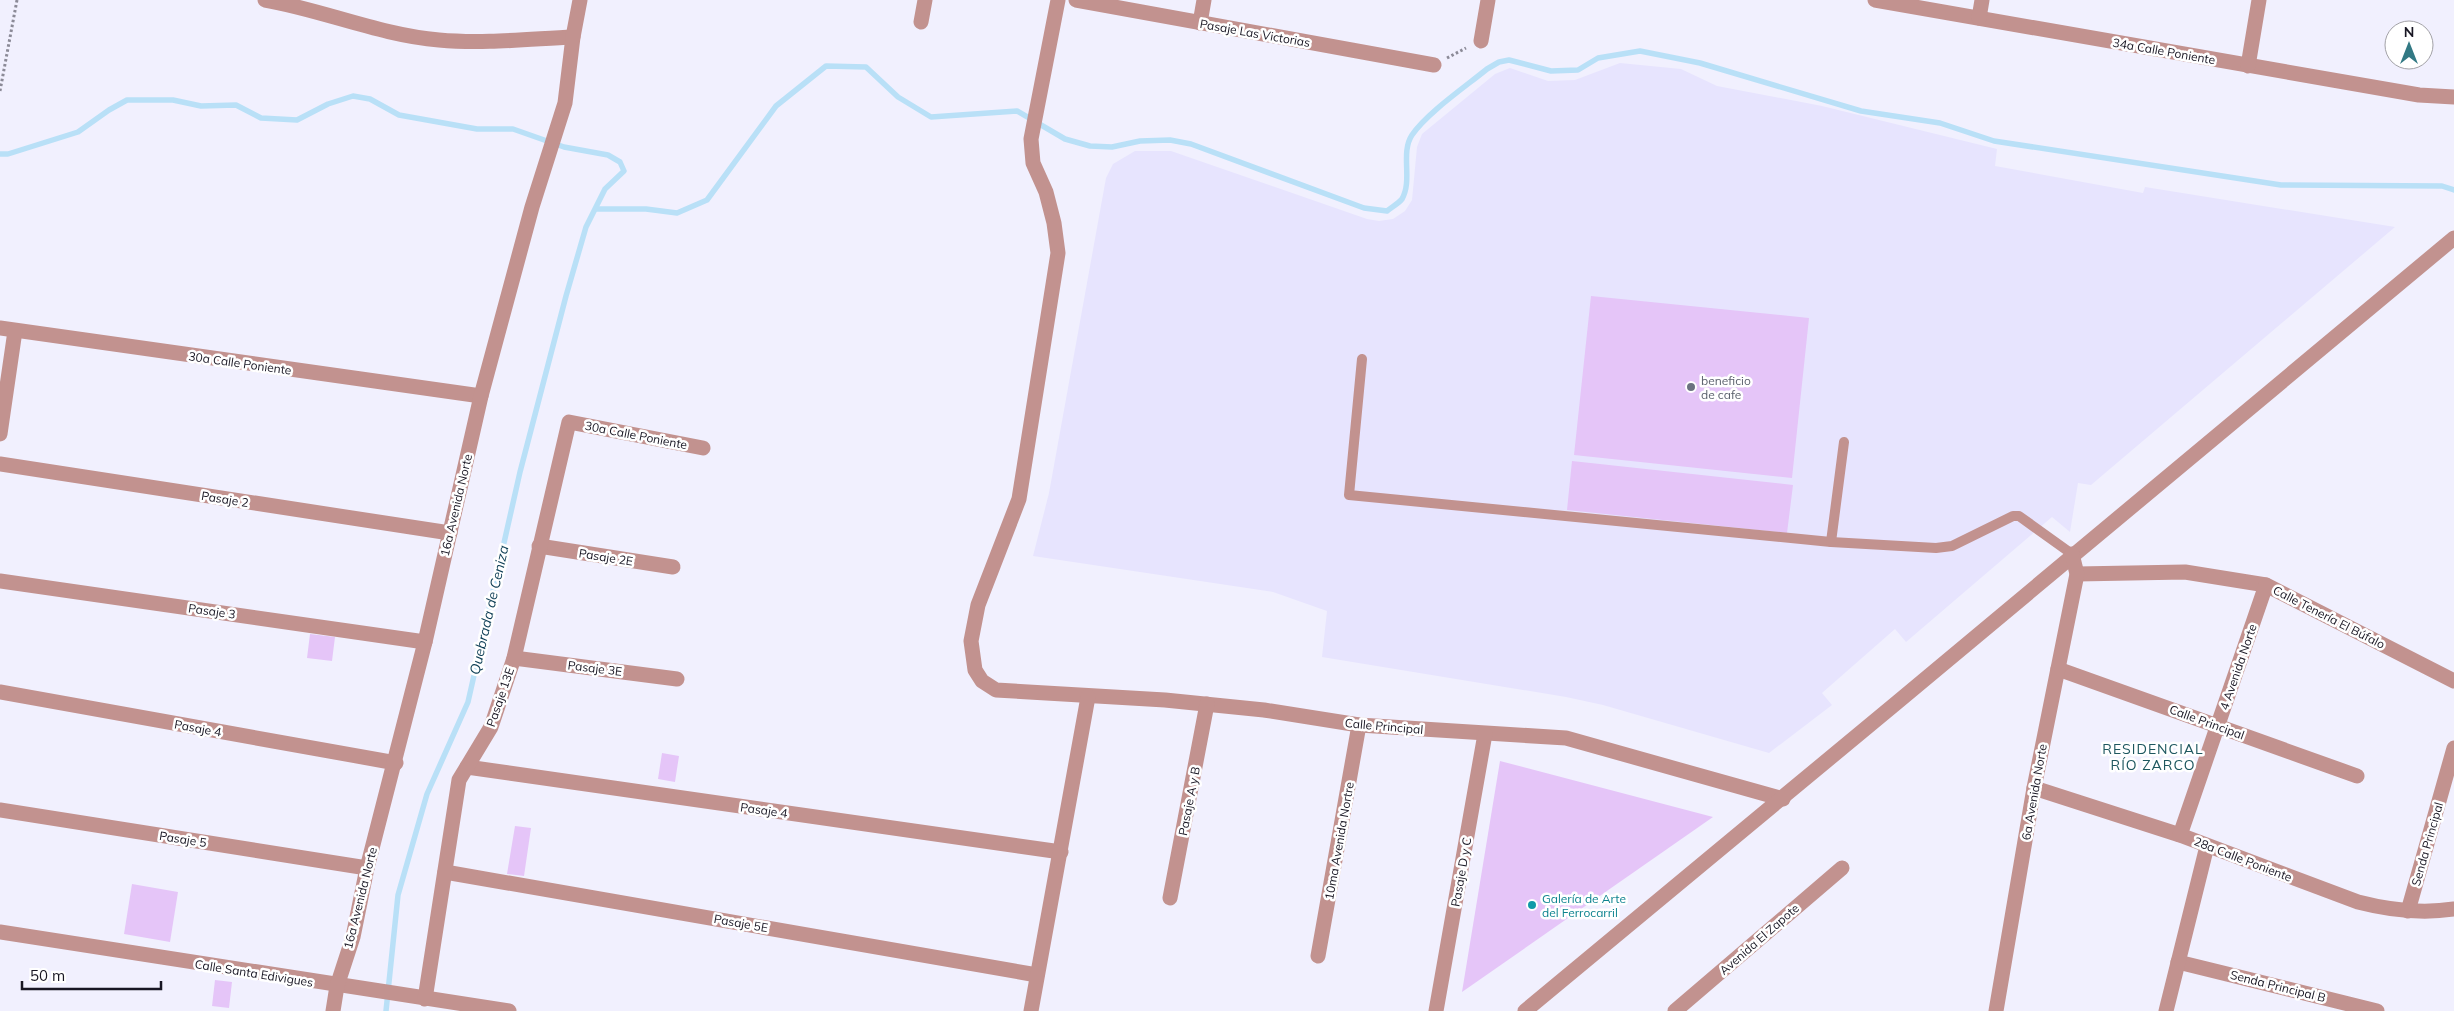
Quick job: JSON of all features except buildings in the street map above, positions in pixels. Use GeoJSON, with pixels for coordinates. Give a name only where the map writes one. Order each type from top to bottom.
{"type":"FeatureCollection","features":[{"type":"Feature","properties":{"kind":"street"},"geometry":{"type":"LineString","coordinates":[[265,0],[299,3],[403,34],[439,40],[572,37]]}},
{"type":"Feature","properties":{"kind":"street","name":"16a Avenida Norte"},"geometry":{"type":"LineString","coordinates":[[333,1011],[337,986],[352,937],[367,868],[396,763],[481,396],[546,157],[561,118],[568,83],[572,37],[580,0]]}},
{"type":"Feature","properties":{"kind":"street"},"geometry":{"type":"LineString","coordinates":[[921,22],[925,0]]}},
{"type":"Feature","properties":{"kind":"street","name":"Calle Principal"},"geometry":{"type":"LineString","coordinates":[[1058,0],[1031,139],[1033,163],[1046,192],[1054,223],[1058,253],[1019,499],[978,605],[971,641],[975,670],[982,681],[996,690],[1207,704],[1264,710],[1359,725],[1566,738],[1783,799]]}},
{"type":"Feature","properties":{"kind":"street","name":"Pasaje Las Victorias"},"geometry":{"type":"LineString","coordinates":[[1076,0],[1434,65]]}},
{"type":"Feature","properties":{"kind":"street"},"geometry":{"type":"LineString","coordinates":[[1200,23],[1204,0]]}},
{"type":"Feature","properties":{"kind":"street"},"geometry":{"type":"LineString","coordinates":[[1480,41],[1488,0]]}},
{"type":"Feature","properties":{"kind":"street","name":"34a Calle Poniente"},"geometry":{"type":"LineString","coordinates":[[1875,0],[2419,95],[2454,97]]}},
{"type":"Feature","properties":{"kind":"street"},"geometry":{"type":"LineString","coordinates":[[1979,18],[1982,0]]}},
{"type":"Feature","properties":{"kind":"street"},"geometry":{"type":"LineString","coordinates":[[2248,66],[2259,0]]}},
{"type":"Feature","properties":{"kind":"street"},"geometry":{"type":"LineString","coordinates":[[1525,1011],[1783,799],[2072,554],[2454,238]]}},
{"type":"Feature","properties":{"kind":"street"},"geometry":{"type":"LineString","coordinates":[[0,434],[7,330]]}},
{"type":"Feature","properties":{"kind":"street","name":"30a Calle Poniente"},"geometry":{"type":"LineString","coordinates":[[7,330],[481,396]]}},
{"type":"Feature","properties":{"kind":"street","name":"30a Calle Poniente"},"geometry":{"type":"LineString","coordinates":[[569,422],[703,448]]}},
{"type":"Feature","properties":{"kind":"street","name":"Pasaje 13E"},"geometry":{"type":"LineString","coordinates":[[425,999],[459,780],[491,727],[514,658],[569,422]]}},
{"type":"Feature","properties":{"kind":"street","name":"Pasaje 2"},"geometry":{"type":"LineString","coordinates":[[0,464],[450,534]]}},
{"type":"Feature","properties":{"kind":"street","name":"Pasaje 2E"},"geometry":{"type":"LineString","coordinates":[[539,546],[673,567]]}},
{"type":"Feature","properties":{"kind":"street"},"geometry":{"type":"LineString","coordinates":[[2072,554],[2076,574]]}},
{"type":"Feature","properties":{"kind":"street","name":"Calle Tenería El Búfalo"},"geometry":{"type":"LineString","coordinates":[[2076,574],[2185,572],[2266,585],[2454,681]]}},
{"type":"Feature","properties":{"kind":"street","name":"6a Avenida Norte"},"geometry":{"type":"LineString","coordinates":[[1996,1011],[2034,788],[2076,574]]}},
{"type":"Feature","properties":{"kind":"street","name":"Pasaje 3"},"geometry":{"type":"LineString","coordinates":[[0,581],[425,642]]}},
{"type":"Feature","properties":{"kind":"street","name":"4 Avenida Norte"},"geometry":{"type":"LineString","coordinates":[[2180,836],[2266,585]]}},
{"type":"Feature","properties":{"kind":"street","name":"Pasaje 3E"},"geometry":{"type":"LineString","coordinates":[[514,658],[676,679]]}},
{"type":"Feature","properties":{"kind":"street","name":"Calle Principal"},"geometry":{"type":"LineString","coordinates":[[2058,669],[2357,776]]}},
{"type":"Feature","properties":{"kind":"street","name":"Pasaje 4"},"geometry":{"type":"LineString","coordinates":[[0,692],[396,763]]}},
{"type":"Feature","properties":{"kind":"street"},"geometry":{"type":"LineString","coordinates":[[1031,1011],[1088,697]]}},
{"type":"Feature","properties":{"kind":"street","name":"Pasaje A y B"},"geometry":{"type":"LineString","coordinates":[[1170,898],[1207,704]]}},
{"type":"Feature","properties":{"kind":"street","name":"10ma Avenida Nortre"},"geometry":{"type":"LineString","coordinates":[[1318,956],[1359,725]]}},
{"type":"Feature","properties":{"kind":"street","name":"Pasaje D y C"},"geometry":{"type":"LineString","coordinates":[[1436,1011],[1485,734]]}},
{"type":"Feature","properties":{"kind":"street","name":"Senda Principal"},"geometry":{"type":"LineString","coordinates":[[2408,910],[2454,748]]}},
{"type":"Feature","properties":{"kind":"street","name":"Pasaje 4"},"geometry":{"type":"LineString","coordinates":[[467,767],[1061,852]]}},
{"type":"Feature","properties":{"kind":"street","name":"28a Calle Poniente"},"geometry":{"type":"LineString","coordinates":[[2034,788],[2180,836],[2358,902],[2384,908],[2408,910],[2454,909]]}},
{"type":"Feature","properties":{"kind":"street","name":"Pasaje 5"},"geometry":{"type":"LineString","coordinates":[[0,810],[367,868]]}},
{"type":"Feature","properties":{"kind":"street"},"geometry":{"type":"LineString","coordinates":[[2166,1011],[2207,846]]}},
{"type":"Feature","properties":{"kind":"street","name":"Avenida El Zapote"},"geometry":{"type":"LineString","coordinates":[[1675,1011],[1842,868]]}},
{"type":"Feature","properties":{"kind":"street","name":"Pasaje 5E"},"geometry":{"type":"LineString","coordinates":[[444,872],[1037,975]]}},
{"type":"Feature","properties":{"kind":"street","name":"Calle Santa Edivigues"},"geometry":{"type":"LineString","coordinates":[[0,932],[337,986],[509,1011]]}},
{"type":"Feature","properties":{"kind":"street","name":"Senda Principal B"},"geometry":{"type":"LineString","coordinates":[[2178,962],[2377,1011]]}},
{"type":"Feature","properties":{"kind":"lane"},"geometry":{"type":"LineString","coordinates":[[1362,359],[1350,495],[1831,542],[1945,548],[2013,516],[2019,516],[2072,554]]}},
{"type":"Feature","properties":{"kind":"lane"},"geometry":{"type":"LineString","coordinates":[[1831,542],[1844,442]]}},
{"type":"Feature","properties":{"kind":"path"},"geometry":{"type":"LineString","coordinates":[[0,91],[17,0]]}},
{"type":"Feature","properties":{"kind":"path"},"geometry":{"type":"LineString","coordinates":[[1434,65],[1480,41]]}},
{"type":"Feature","properties":{"kind":"shaded area"},"geometry":{"type":"Polygon","coordinates":[[[1620,63],[1681,69],[1717,86],[1822,106],[1997,149],[1995,166],[2143,193],[2145,187],[2395,227],[2091,485],[2078,483],[2070,532],[2052,517],[1906,642],[1895,629],[1822,693],[1832,705],[1769,753],[1603,705],[1566,697],[1322,657],[1327,611],[1273,592],[1033,556],[1049,493],[1106,178],[1113,164],[1135,151],[1171,151],[1367,219],[1379,221],[1393,219],[1405,211],[1412,200],[1417,147],[1422,134],[1495,74],[1510,68],[1548,81],[1575,80],[1620,63]]]}},
{"type":"Feature","properties":{"kind":"waterway"},"geometry":{"type":"LineString","coordinates":[[597,209],[646,209],[677,213],[707,200],[776,106],[826,66],[866,67],[898,97],[931,117],[1017,111],[1065,139],[1090,146],[1112,147],[1140,141],[1170,140],[1191,144],[1364,208],[1387,211],[1402,199],[1405,192],[1407,184],[1407,150],[1412,135],[1437,109],[1487,69],[1499,62],[1509,60],[1551,71],[1578,70],[1598,58],[1640,51],[1700,63],[1861,111],[1940,123],[1994,141],[2281,185],[2442,186],[2454,190]]}},
{"type":"Feature","properties":{"kind":"waterway","name":"Quebrada de Ceniza"},"geometry":{"type":"LineString","coordinates":[[0,154],[8,154],[78,132],[127,100],[173,100],[201,106],[236,105],[261,118],[297,120],[328,104],[353,96],[370,99],[399,115],[477,129],[513,129],[564,147],[608,155],[620,162],[624,171],[605,189],[586,227],[520,472],[468,702],[427,794],[398,895],[386,1011]]}},
{"type":"Feature","properties":{"kind":"place","name":"beneficio de cafe"},"geometry":{"type":"Point","coordinates":[1691,387]}},
{"type":"Feature","properties":{"kind":"place","name":"Galería de Arte del Ferrocarril"},"geometry":{"type":"Point","coordinates":[1532,905]}},
{"type":"Feature","properties":{"kind":"district","name":"RESIDENCIAL RÍO ZARCO"},"geometry":{"type":"Point","coordinates":[2153,758]}}]}
